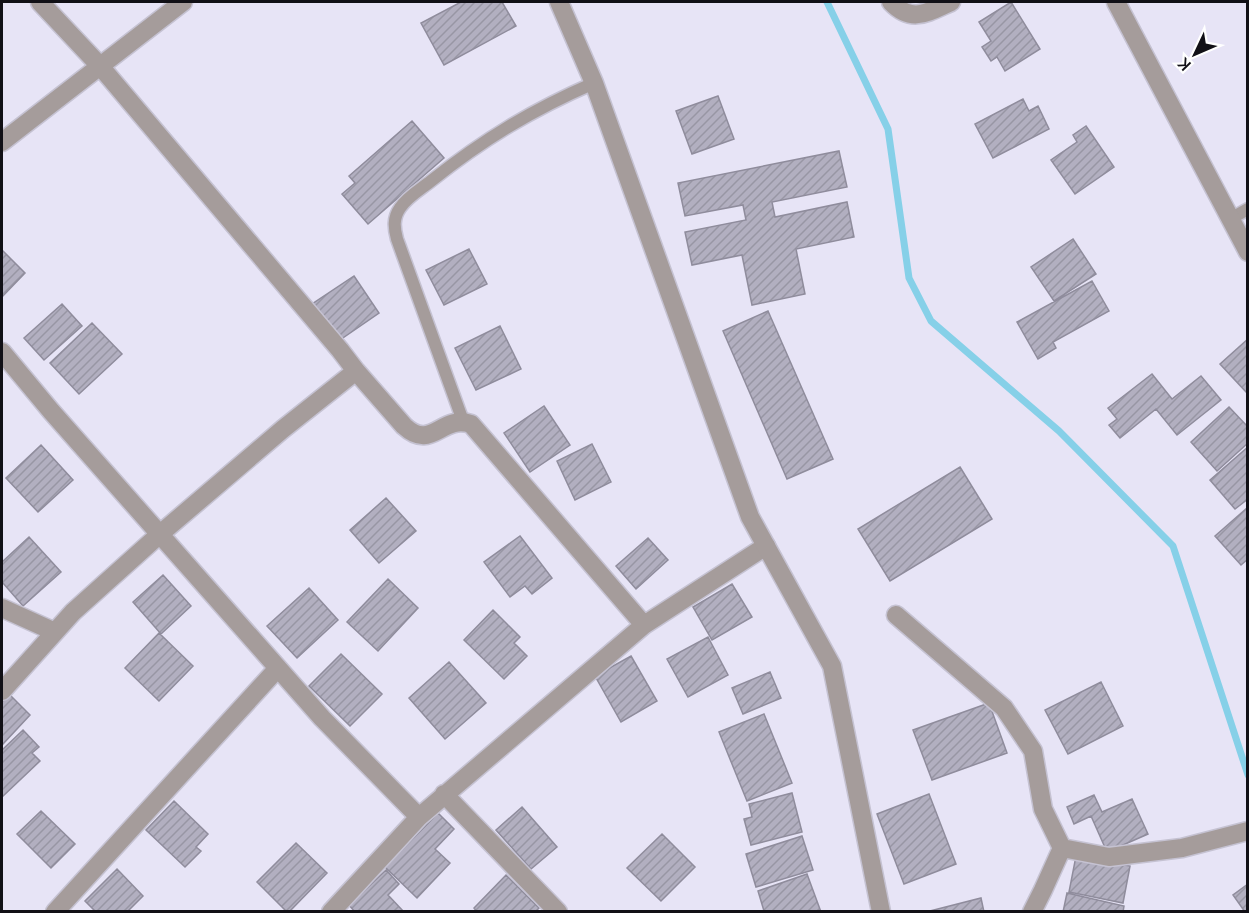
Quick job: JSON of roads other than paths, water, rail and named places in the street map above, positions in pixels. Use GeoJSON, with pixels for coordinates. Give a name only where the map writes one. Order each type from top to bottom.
{"type":"FeatureCollection","features":[{"type":"Feature","properties":{"kind":"street"},"geometry":{"type":"LineString","coordinates":[[40,2],[100,66],[356,371],[411,432],[426,435],[454,421],[471,424],[644,625]]}},
{"type":"Feature","properties":{"kind":"street"},"geometry":{"type":"LineString","coordinates":[[2,142],[183,2]]}},
{"type":"Feature","properties":{"kind":"street"},"geometry":{"type":"LineString","coordinates":[[559,2],[594,83],[750,517],[832,666],[881,912]]}},
{"type":"Feature","properties":{"kind":"street"},"geometry":{"type":"LineString","coordinates":[[891,2],[904,12],[921,15],[951,2]]}},
{"type":"Feature","properties":{"kind":"street"},"geometry":{"type":"LineString","coordinates":[[1116,2],[1248,252]]}},
{"type":"Feature","properties":{"kind":"street"},"geometry":{"type":"LineString","coordinates":[[2,352],[51,411],[322,718],[419,817]]}},
{"type":"Feature","properties":{"kind":"street"},"geometry":{"type":"LineString","coordinates":[[2,692],[73,612],[283,429],[356,371]]}},
{"type":"Feature","properties":{"kind":"street"},"geometry":{"type":"LineString","coordinates":[[331,912],[419,817],[444,794],[644,625],[766,546]]}},
{"type":"Feature","properties":{"kind":"street"},"geometry":{"type":"LineString","coordinates":[[2,608],[55,632]]}},
{"type":"Feature","properties":{"kind":"street"},"geometry":{"type":"LineString","coordinates":[[896,615],[1004,708],[1033,751],[1043,809],[1062,848]]}},
{"type":"Feature","properties":{"kind":"street"},"geometry":{"type":"LineString","coordinates":[[56,912],[278,668]]}},
{"type":"Feature","properties":{"kind":"street"},"geometry":{"type":"LineString","coordinates":[[444,794],[558,912]]}},
{"type":"Feature","properties":{"kind":"street"},"geometry":{"type":"LineString","coordinates":[[1062,848],[1109,857],[1182,848],[1247,831]]}},
{"type":"Feature","properties":{"kind":"street"},"geometry":{"type":"LineString","coordinates":[[1032,912],[1062,848]]}},
{"type":"Feature","properties":{"kind":"lane"},"geometry":{"type":"LineString","coordinates":[[463,421],[394,230],[396,214],[405,201],[462,156],[560,98],[594,83]]}},
{"type":"Feature","properties":{"kind":"lane"},"geometry":{"type":"LineString","coordinates":[[1230,219],[1248,209]]}},
{"type":"Feature","properties":{"kind":"waterway"},"geometry":{"type":"LineString","coordinates":[[827,2],[888,129],[909,278],[931,321],[1059,431],[1173,546],[1248,775]]}}]}
